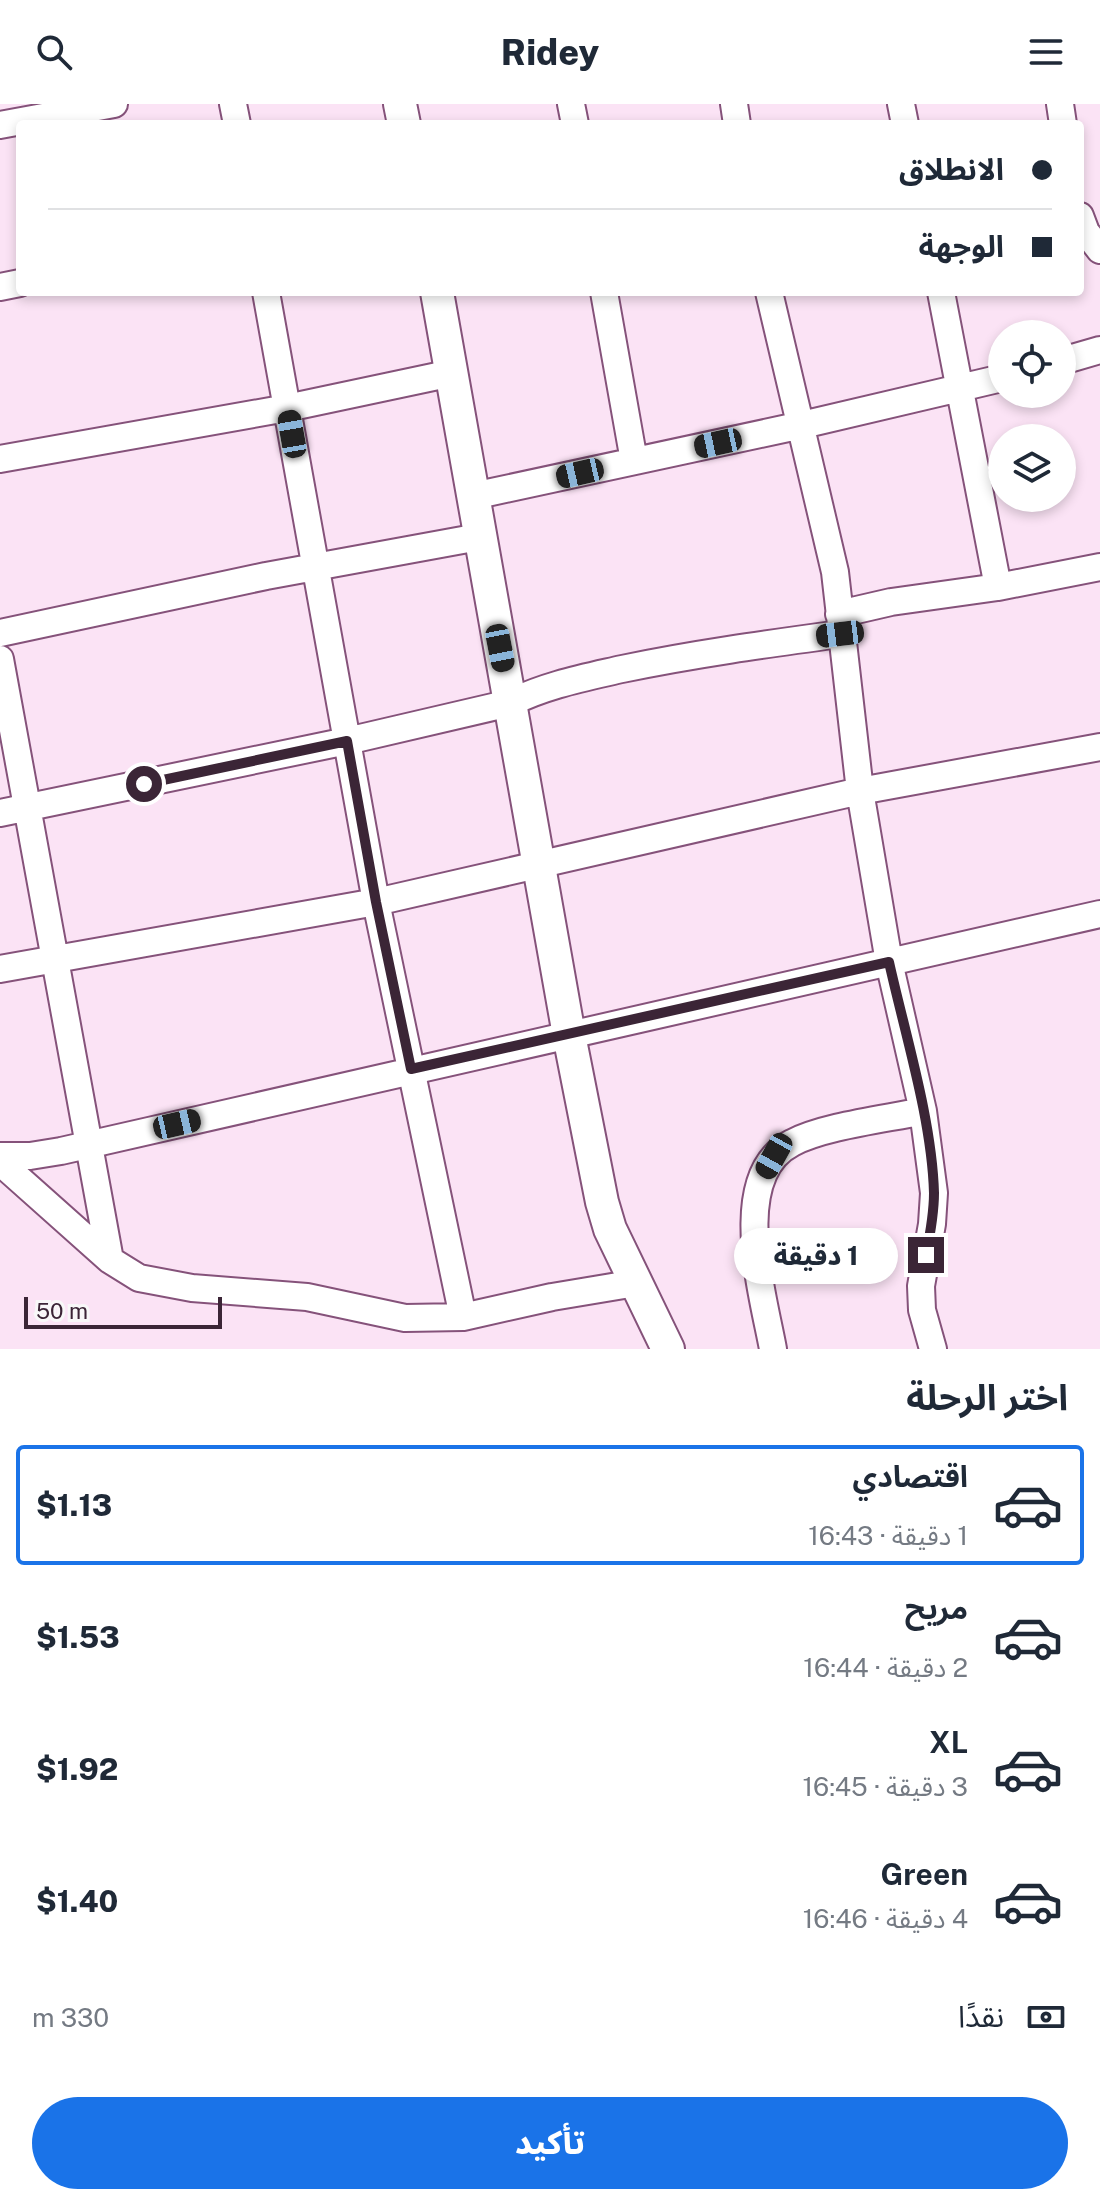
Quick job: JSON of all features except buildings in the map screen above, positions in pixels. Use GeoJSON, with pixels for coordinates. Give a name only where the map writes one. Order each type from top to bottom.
{"type":"FeatureCollection","features":[{"type":"Feature","properties":{"kind":"street"},"geometry":{"type":"LineString","coordinates":[[27,120],[114,104]]}},
{"type":"Feature","properties":{"kind":"street"},"geometry":{"type":"LineString","coordinates":[[1084,227],[1100,250]]}},
{"type":"Feature","properties":{"kind":"street"},"geometry":{"type":"LineString","coordinates":[[267,296],[376,902],[463,1317]]}},
{"type":"Feature","properties":{"kind":"street"},"geometry":{"type":"LineString","coordinates":[[438,296],[569,1035],[602,1202],[610,1229],[668,1349]]}},
{"type":"Feature","properties":{"kind":"street"},"geometry":{"type":"LineString","coordinates":[[605,296],[634,461]]}},
{"type":"Feature","properties":{"kind":"street"},"geometry":{"type":"LineString","coordinates":[[770,296],[835,572],[860,791],[889,962],[923,1111],[934,1193],[921,1286],[922,1310],[933,1349]]}},
{"type":"Feature","properties":{"kind":"street"},"geometry":{"type":"LineString","coordinates":[[942,296],[998,587]]}},
{"type":"Feature","properties":{"kind":"street"},"geometry":{"type":"LineString","coordinates":[[1076,357],[1100,350]]}},
{"type":"Feature","properties":{"kind":"street"},"geometry":{"type":"LineString","coordinates":[[0,459],[287,408],[452,373]]}},
{"type":"Feature","properties":{"kind":"street"},"geometry":{"type":"LineString","coordinates":[[473,496],[988,382]]}},
{"type":"Feature","properties":{"kind":"street"},"geometry":{"type":"LineString","coordinates":[[0,633],[131,604],[479,537]]}},
{"type":"Feature","properties":{"kind":"street"},"geometry":{"type":"LineString","coordinates":[[0,813],[347,741],[510,703],[559,683],[840,624],[891,602],[998,587],[1100,567]]}},
{"type":"Feature","properties":{"kind":"street"},"geometry":{"type":"LineString","coordinates":[[0,659],[110,1260]]}},
{"type":"Feature","properties":{"kind":"street"},"geometry":{"type":"LineString","coordinates":[[0,969],[376,902],[860,791],[1100,747]]}},
{"type":"Feature","properties":{"kind":"street"},"geometry":{"type":"LineString","coordinates":[[0,1156],[30,1156],[89,1144],[1100,914]]}},
{"type":"Feature","properties":{"kind":"street"},"geometry":{"type":"LineString","coordinates":[[773,1349],[753,1236],[754,1204],[774,1156],[790,1143],[818,1134],[923,1111]]}},
{"type":"Feature","properties":{"kind":"street"},"geometry":{"type":"LineString","coordinates":[[0,1162],[110,1260],[139,1278],[192,1288],[307,1297],[405,1318],[463,1317],[552,1297],[636,1283]]}},
{"type":"Feature","properties":{"kind":"route"},"geometry":{"type":"LineString","coordinates":[[144,784],[347,741],[411,1069],[889,962],[923,1111],[934,1193],[926,1255]]}}]}
